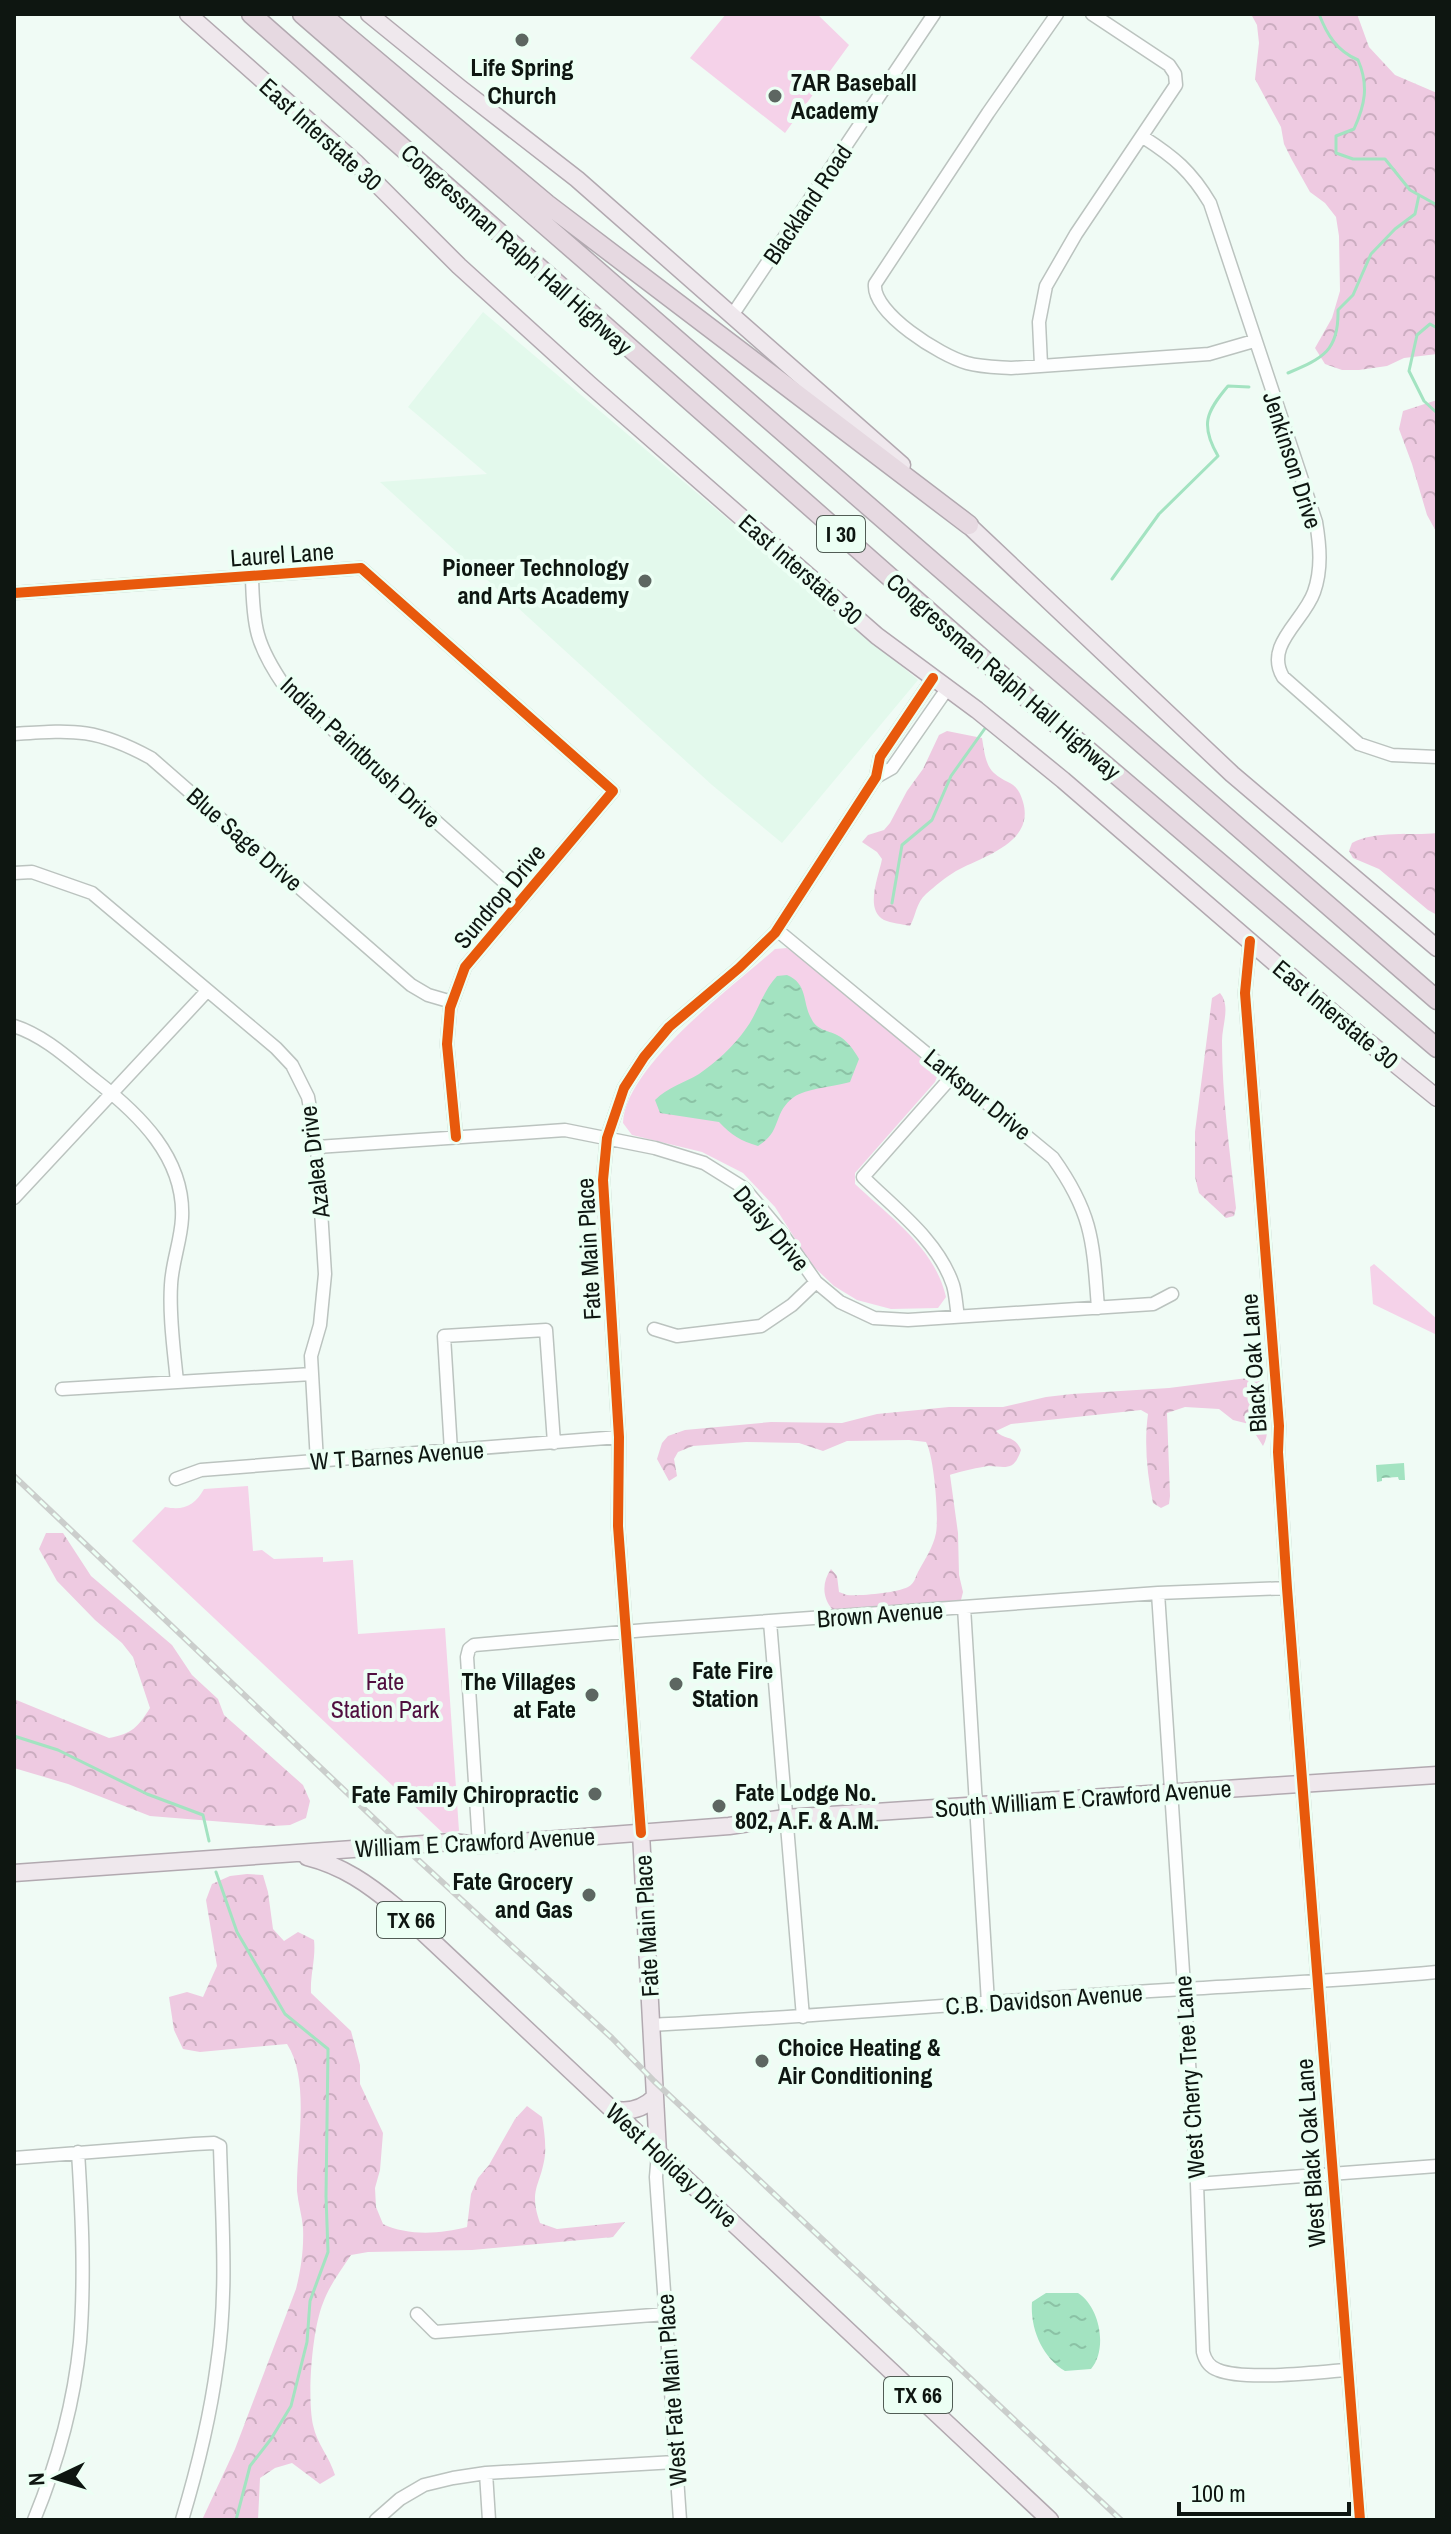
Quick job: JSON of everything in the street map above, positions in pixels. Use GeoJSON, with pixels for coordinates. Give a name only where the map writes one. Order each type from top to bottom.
{"type":"FeatureCollection","features":[{"type":"Feature","properties":{"kind":"highway","name":"Congressman Ralph Hall Highway"},"geometry":{"type":"LineString","coordinates":[[251,14],[1041,710],[1437,1048]]}},
{"type":"Feature","properties":{"kind":"highway","name":"Congressman Ralph Hall Highway"},"geometry":{"type":"LineString","coordinates":[[302,14],[1437,1000]]}},
{"type":"Feature","properties":{"kind":"highway"},"geometry":{"type":"LineString","coordinates":[[321,14],[568,220],[969,525]]}},
{"type":"Feature","properties":{"kind":"main road","name":"East Interstate 30"},"geometry":{"type":"LineString","coordinates":[[188,14],[355,162],[459,266],[635,426],[877,636],[1063,780],[1437,1098]]}},
{"type":"Feature","properties":{"kind":"main road"},"geometry":{"type":"LineString","coordinates":[[369,14],[577,179],[733,314],[969,525],[1232,774],[1437,948]]}},
{"type":"Feature","properties":{"kind":"main road","name":"South William E Crawford Avenue"},"geometry":{"type":"LineString","coordinates":[[729,1826],[785,1818],[1437,1775]]}},
{"type":"Feature","properties":{"kind":"main road","name":"William E Crawford Avenue"},"geometry":{"type":"LineString","coordinates":[[270,1854],[452,1842],[479,1845],[729,1826]]}},
{"type":"Feature","properties":{"kind":"main road","name":"Fate Main Place"},"geometry":{"type":"LineString","coordinates":[[641,1833],[658,2153]]}},
{"type":"Feature","properties":{"kind":"main road","name":"TX 66"},"geometry":{"type":"LineString","coordinates":[[14,1873],[270,1854]]}},
{"type":"Feature","properties":{"kind":"main road","name":"West Holiday Drive"},"geometry":{"type":"LineString","coordinates":[[270,1854],[328,1862],[344,1869],[380,1894],[1050,2520]]}},
{"type":"Feature","properties":{"kind":"main road"},"geometry":{"type":"LineString","coordinates":[[612,2109],[632,2110],[655,2097]]}},
{"type":"Feature","properties":{"kind":"street","name":"Blackland Road"},"geometry":{"type":"LineString","coordinates":[[733,314],[934,14]]}},
{"type":"Feature","properties":{"kind":"street"},"geometry":{"type":"LineString","coordinates":[[1057,14],[875,284],[875,295],[894,318],[935,348],[956,359],[984,366],[1011,368],[1209,354],[1254,341]]}},
{"type":"Feature","properties":{"kind":"street"},"geometry":{"type":"LineString","coordinates":[[1041,365],[1039,322],[1046,286],[1076,234],[1173,90],[1175,74],[1169,65],[1092,14]]}},
{"type":"Feature","properties":{"kind":"street","name":"Jenkinson Drive"},"geometry":{"type":"LineString","coordinates":[[1143,137],[1172,155],[1190,172],[1210,203],[1316,522],[1320,543],[1318,580],[1305,612],[1281,643],[1276,660],[1279,669],[1283,677],[1359,744],[1392,755],[1437,757]]}},
{"type":"Feature","properties":{"kind":"street","name":"Laurel Lane"},"geometry":{"type":"LineString","coordinates":[[14,593],[361,568],[613,791]]}},
{"type":"Feature","properties":{"kind":"street","name":"Indian Paintbrush Drive"},"geometry":{"type":"LineString","coordinates":[[252,576],[256,631],[266,659],[285,687],[522,898]]}},
{"type":"Feature","properties":{"kind":"street","name":"Fate Main Place"},"geometry":{"type":"LineString","coordinates":[[641,1833],[618,1526],[619,1437],[603,1180],[607,1138],[624,1088],[644,1057],[669,1027],[739,968],[777,930],[876,777],[880,757],[933,678]]}},
{"type":"Feature","properties":{"kind":"street","name":"Fate Main Place"},"geometry":{"type":"LineString","coordinates":[[876,777],[892,768],[947,689]]}},
{"type":"Feature","properties":{"kind":"street","name":"Blue Sage Drive"},"geometry":{"type":"LineString","coordinates":[[14,734],[90,732],[119,741],[151,758],[411,985],[428,995],[452,1002]]}},
{"type":"Feature","properties":{"kind":"street","name":"Sundrop Drive"},"geometry":{"type":"LineString","coordinates":[[456,1137],[447,1044],[452,1002],[465,967],[613,791]]}},
{"type":"Feature","properties":{"kind":"street","name":"Azalea Drive"},"geometry":{"type":"LineString","coordinates":[[14,873],[32,872],[92,893],[292,1065],[308,1097],[317,1147],[325,1274],[320,1325],[311,1356],[317,1462]]}},
{"type":"Feature","properties":{"kind":"street","name":"Larkspur Drive"},"geometry":{"type":"LineString","coordinates":[[777,930],[1053,1158],[1070,1181],[1085,1210],[1093,1246],[1098,1308]]}},
{"type":"Feature","properties":{"kind":"street","name":"Black Oak Lane"},"geometry":{"type":"LineString","coordinates":[[1250,941],[1245,993],[1279,1426],[1278,1452],[1301,1783]]}},
{"type":"Feature","properties":{"kind":"street"},"geometry":{"type":"LineString","coordinates":[[14,1198],[207,991]]}},
{"type":"Feature","properties":{"kind":"street"},"geometry":{"type":"LineString","coordinates":[[14,1026],[45,1042],[112,1093],[150,1131],[172,1161],[180,1188],[182,1219],[171,1282],[177,1382]]}},
{"type":"Feature","properties":{"kind":"street"},"geometry":{"type":"LineString","coordinates":[[954,1074],[863,1177],[931,1244],[954,1287],[958,1316]]}},
{"type":"Feature","properties":{"kind":"street","name":"Daisy Drive"},"geometry":{"type":"LineString","coordinates":[[317,1147],[565,1130],[655,1148],[704,1163],[744,1188],[781,1232],[816,1282],[840,1302],[874,1318],[908,1320],[1153,1304],[1172,1294]]}},
{"type":"Feature","properties":{"kind":"street"},"geometry":{"type":"LineString","coordinates":[[654,1329],[677,1336],[761,1326],[792,1305],[816,1282]]}},
{"type":"Feature","properties":{"kind":"street"},"geometry":{"type":"LineString","coordinates":[[451,1451],[444,1336],[546,1330],[554,1443]]}},
{"type":"Feature","properties":{"kind":"street"},"geometry":{"type":"LineString","coordinates":[[62,1389],[312,1374]]}},
{"type":"Feature","properties":{"kind":"street","name":"W T Barnes Avenue"},"geometry":{"type":"LineString","coordinates":[[176,1479],[201,1470],[619,1437]]}},
{"type":"Feature","properties":{"kind":"street","name":"Brown Avenue"},"geometry":{"type":"LineString","coordinates":[[479,1845],[467,1657],[474,1645],[1158,1593],[1287,1588]]}},
{"type":"Feature","properties":{"kind":"street","name":"West Cherry Tree Lane"},"geometry":{"type":"LineString","coordinates":[[1158,1593],[1206,2361],[1216,2370],[1242,2376],[1348,2370]]}},
{"type":"Feature","properties":{"kind":"street"},"geometry":{"type":"LineString","coordinates":[[964,1607],[988,2003]]}},
{"type":"Feature","properties":{"kind":"street"},"geometry":{"type":"LineString","coordinates":[[770,1622],[803,2017]]}},
{"type":"Feature","properties":{"kind":"street","name":"West Black Oak Lane"},"geometry":{"type":"LineString","coordinates":[[1301,1783],[1360,2520]]}},
{"type":"Feature","properties":{"kind":"street","name":"C.B. Davidson Avenue"},"geometry":{"type":"LineString","coordinates":[[651,2025],[1183,1989],[1318,1983],[1437,1972]]}},
{"type":"Feature","properties":{"kind":"street"},"geometry":{"type":"LineString","coordinates":[[14,2158],[194,2144],[214,2143],[220,2146],[224,2265],[218,2363],[194,2481],[182,2520]]}},
{"type":"Feature","properties":{"kind":"street"},"geometry":{"type":"LineString","coordinates":[[34,2520],[62,2437],[80,2343],[82,2223],[78,2152]]}},
{"type":"Feature","properties":{"kind":"street","name":"Fate Main Place"},"geometry":{"type":"LineString","coordinates":[[658,2153],[656,2177],[662,2260]]}},
{"type":"Feature","properties":{"kind":"street"},"geometry":{"type":"LineString","coordinates":[[1197,2184],[1437,2166]]}},
{"type":"Feature","properties":{"kind":"street","name":"West Fate Main Place"},"geometry":{"type":"LineString","coordinates":[[662,2260],[680,2520]]}},
{"type":"Feature","properties":{"kind":"street"},"geometry":{"type":"LineString","coordinates":[[417,2314],[435,2332],[666,2314]]}},
{"type":"Feature","properties":{"kind":"street"},"geometry":{"type":"LineString","coordinates":[[376,2520],[400,2499],[424,2485],[453,2478],[486,2473],[675,2462]]}},
{"type":"Feature","properties":{"kind":"street"},"geometry":{"type":"LineString","coordinates":[[486,2473],[489,2520]]}},
{"type":"Feature","properties":{"kind":"shaded area","name":"Pioneer Technology and Arts Academy"},"geometry":{"type":"Polygon","coordinates":[[[483,312],[918,680],[782,843],[712,785],[380,482],[487,474],[408,407],[483,312]]]}},
{"type":"Feature","properties":{"kind":"green space","name":"7AR Baseball Academy"},"geometry":{"type":"Polygon","coordinates":[[[726,14],[817,14],[849,45],[785,133],[690,58],[726,14]]]}},
{"type":"Feature","properties":{"kind":"green space"},"geometry":{"type":"Polygon","coordinates":[[[1251,14],[1357,14],[1369,47],[1395,75],[1437,93],[1437,354],[1404,358],[1387,366],[1342,370],[1325,364],[1315,348],[1332,318],[1340,291],[1336,217],[1325,203],[1310,192],[1255,79],[1259,43],[1257,25],[1251,14]]]}},
{"type":"Feature","properties":{"kind":"green space"},"geometry":{"type":"Polygon","coordinates":[[[1437,400],[1437,533],[1427,515],[1399,429],[1403,411],[1437,400]]]}},
{"type":"Feature","properties":{"kind":"green space"},"geometry":{"type":"Polygon","coordinates":[[[947,731],[982,738],[991,770],[1015,786],[1021,795],[1025,816],[1014,838],[1004,846],[956,871],[926,894],[910,926],[887,921],[878,915],[874,900],[882,859],[862,842],[868,835],[884,830],[890,823],[923,769],[939,735],[947,731]]]}},
{"type":"Feature","properties":{"kind":"green space"},"geometry":{"type":"Polygon","coordinates":[[[1437,833],[1437,915],[1379,869],[1353,858],[1349,851],[1352,843],[1371,836],[1437,833]]]}},
{"type":"Feature","properties":{"kind":"green space"},"geometry":{"type":"Polygon","coordinates":[[[787,948],[834,983],[935,1071],[935,1082],[855,1173],[855,1184],[922,1248],[940,1279],[946,1297],[938,1308],[891,1309],[857,1300],[834,1286],[811,1264],[775,1207],[743,1173],[702,1152],[632,1135],[623,1123],[628,1101],[642,1077],[684,1028],[775,949],[787,948]]]}},
{"type":"Feature","properties":{"kind":"green space"},"geometry":{"type":"Polygon","coordinates":[[[1220,993],[1225,1004],[1223,1083],[1236,1208],[1234,1216],[1226,1218],[1199,1193],[1195,1177],[1195,1132],[1212,998],[1220,993]]]}},
{"type":"Feature","properties":{"kind":"green space"},"geometry":{"type":"Polygon","coordinates":[[[1374,1264],[1437,1319],[1437,1335],[1373,1304],[1370,1267],[1374,1264]]]}},
{"type":"Feature","properties":{"kind":"green space"},"geometry":{"type":"Polygon","coordinates":[[[1255,1377],[1263,1380],[1267,1432],[1263,1446],[1249,1424],[1233,1420],[1219,1409],[1185,1407],[1167,1413],[1170,1496],[1169,1504],[1161,1508],[1153,1503],[1147,1458],[1148,1414],[1141,1410],[1011,1424],[996,1431],[1015,1442],[1021,1450],[1013,1465],[986,1466],[950,1475],[963,1592],[961,1600],[944,1603],[832,1609],[824,1589],[831,1569],[837,1576],[839,1592],[847,1595],[895,1591],[913,1582],[933,1544],[937,1525],[933,1473],[926,1442],[847,1441],[823,1451],[799,1443],[746,1442],[693,1446],[678,1452],[674,1459],[677,1476],[669,1481],[657,1459],[668,1436],[685,1430],[771,1422],[842,1423],[877,1414],[949,1407],[1003,1407],[1046,1397],[1169,1388],[1255,1377]]]}},
{"type":"Feature","properties":{"kind":"green space","name":"Fate Station Park"},"geometry":{"type":"Polygon","coordinates":[[[248,1486],[253,1551],[262,1550],[274,1559],[323,1557],[323,1562],[353,1560],[358,1634],[445,1628],[459,1831],[443,1833],[132,1541],[165,1507],[188,1506],[204,1489],[248,1486]]]}},
{"type":"Feature","properties":{"kind":"green space"},"geometry":{"type":"Polygon","coordinates":[[[46,1533],[63,1533],[91,1576],[172,1645],[192,1675],[218,1699],[224,1715],[303,1785],[310,1801],[306,1818],[290,1825],[273,1826],[150,1816],[68,1784],[14,1768],[14,1699],[109,1738],[134,1729],[150,1708],[133,1657],[57,1581],[39,1549],[46,1533]]]}},
{"type":"Feature","properties":{"kind":"green space"},"geometry":{"type":"Polygon","coordinates":[[[263,1875],[273,1929],[284,1941],[298,1932],[314,1940],[311,1993],[351,2031],[360,2065],[360,2084],[383,2133],[375,2188],[376,2207],[383,2224],[403,2231],[424,2233],[467,2227],[471,2194],[478,2178],[489,2165],[515,2119],[527,2106],[542,2117],[544,2131],[545,2155],[535,2195],[540,2223],[557,2229],[625,2222],[613,2237],[472,2250],[351,2255],[323,2303],[312,2363],[310,2398],[313,2425],[335,2475],[320,2484],[292,2463],[275,2468],[260,2478],[258,2520],[202,2520],[235,2449],[296,2289],[303,2251],[297,2191],[301,2115],[299,2077],[287,2044],[200,2052],[183,2049],[174,2030],[169,1997],[187,1992],[203,1997],[217,1966],[206,1900],[212,1884],[230,1876],[263,1875]]]}},
{"type":"Feature","properties":{"kind":"water"},"geometry":{"type":"Polygon","coordinates":[[[787,975],[801,988],[813,1022],[841,1037],[859,1059],[850,1082],[794,1097],[783,1109],[771,1134],[758,1146],[737,1137],[719,1122],[660,1113],[655,1100],[699,1074],[724,1054],[741,1036],[772,982],[777,976],[787,975]]]}},
{"type":"Feature","properties":{"kind":"water"},"geometry":{"type":"Polygon","coordinates":[[[1404,1463],[1405,1480],[1382,1478],[1377,1482],[1376,1465],[1404,1463]]]}},
{"type":"Feature","properties":{"kind":"water"},"geometry":{"type":"Polygon","coordinates":[[[1046,2293],[1078,2293],[1092,2308],[1100,2340],[1096,2361],[1091,2369],[1065,2371],[1044,2350],[1035,2332],[1032,2302],[1046,2293]]]}},
{"type":"Feature","properties":{"kind":"waterway"},"geometry":{"type":"LineString","coordinates":[[1319,14],[1334,42],[1358,60],[1364,78],[1363,103],[1358,120],[1354,129],[1336,136],[1336,153],[1353,159],[1385,159],[1410,190],[1437,205]]}},
{"type":"Feature","properties":{"kind":"waterway"},"geometry":{"type":"LineString","coordinates":[[1288,373],[1311,363],[1332,344],[1338,324],[1338,310],[1353,295],[1371,254],[1415,214],[1419,195]]}},
{"type":"Feature","properties":{"kind":"waterway"},"geometry":{"type":"LineString","coordinates":[[1437,328],[1430,324],[1417,335],[1409,371],[1424,401],[1437,413]]}},
{"type":"Feature","properties":{"kind":"waterway"},"geometry":{"type":"LineString","coordinates":[[1112,579],[1159,514],[1218,456],[1207,427],[1210,411],[1221,395],[1228,386],[1249,387]]}},
{"type":"Feature","properties":{"kind":"waterway"},"geometry":{"type":"LineString","coordinates":[[892,903],[902,845],[932,820],[951,776],[986,727]]}},
{"type":"Feature","properties":{"kind":"waterway"},"geometry":{"type":"LineString","coordinates":[[14,1736],[58,1750],[147,1794],[203,1815],[209,1841]]}},
{"type":"Feature","properties":{"kind":"waterway"},"geometry":{"type":"LineString","coordinates":[[216,1872],[237,1932],[285,2014],[328,2049],[328,2252],[310,2301],[307,2342],[291,2406],[250,2466],[236,2520]]}},
{"type":"Feature","properties":{"kind":"railway"},"geometry":{"type":"LineString","coordinates":[[14,1476],[1121,2520]]}},
{"type":"Feature","properties":{"kind":"cycle path"},"geometry":{"type":"LineString","coordinates":[[14,593],[361,568],[613,791],[465,967],[450,1008],[447,1044],[456,1137]]}},
{"type":"Feature","properties":{"kind":"cycle path"},"geometry":{"type":"LineString","coordinates":[[641,1833],[618,1526],[619,1437],[603,1180],[607,1138],[624,1088],[644,1057],[669,1027],[775,933],[876,777],[880,757],[933,678]]}},
{"type":"Feature","properties":{"kind":"cycle path"},"geometry":{"type":"LineString","coordinates":[[1250,941],[1245,993],[1279,1426],[1287,1588],[1360,2520]]}},
{"type":"Feature","properties":{"kind":"place","name":"Life Spring Church"},"geometry":{"type":"Point","coordinates":[522,40]}},
{"type":"Feature","properties":{"kind":"place","name":"7AR Baseball Academy"},"geometry":{"type":"Point","coordinates":[775,96]}},
{"type":"Feature","properties":{"kind":"place","name":"Pioneer Technology and Arts Academy"},"geometry":{"type":"Point","coordinates":[645,581]}},
{"type":"Feature","properties":{"kind":"place","name":"Fate Fire Station"},"geometry":{"type":"Point","coordinates":[676,1684]}},
{"type":"Feature","properties":{"kind":"place","name":"The Villages at Fate"},"geometry":{"type":"Point","coordinates":[592,1695]}},
{"type":"Feature","properties":{"kind":"place","name":"Fate Family Chiropractic"},"geometry":{"type":"Point","coordinates":[595,1794]}},
{"type":"Feature","properties":{"kind":"place","name":"Fate Lodge No. 802, A.F. & A.M."},"geometry":{"type":"Point","coordinates":[719,1806]}},
{"type":"Feature","properties":{"kind":"place","name":"Fate Grocery and Gas"},"geometry":{"type":"Point","coordinates":[589,1895]}},
{"type":"Feature","properties":{"kind":"place","name":"Choice Heating & Air Conditioning"},"geometry":{"type":"Point","coordinates":[762,2061]}}]}
